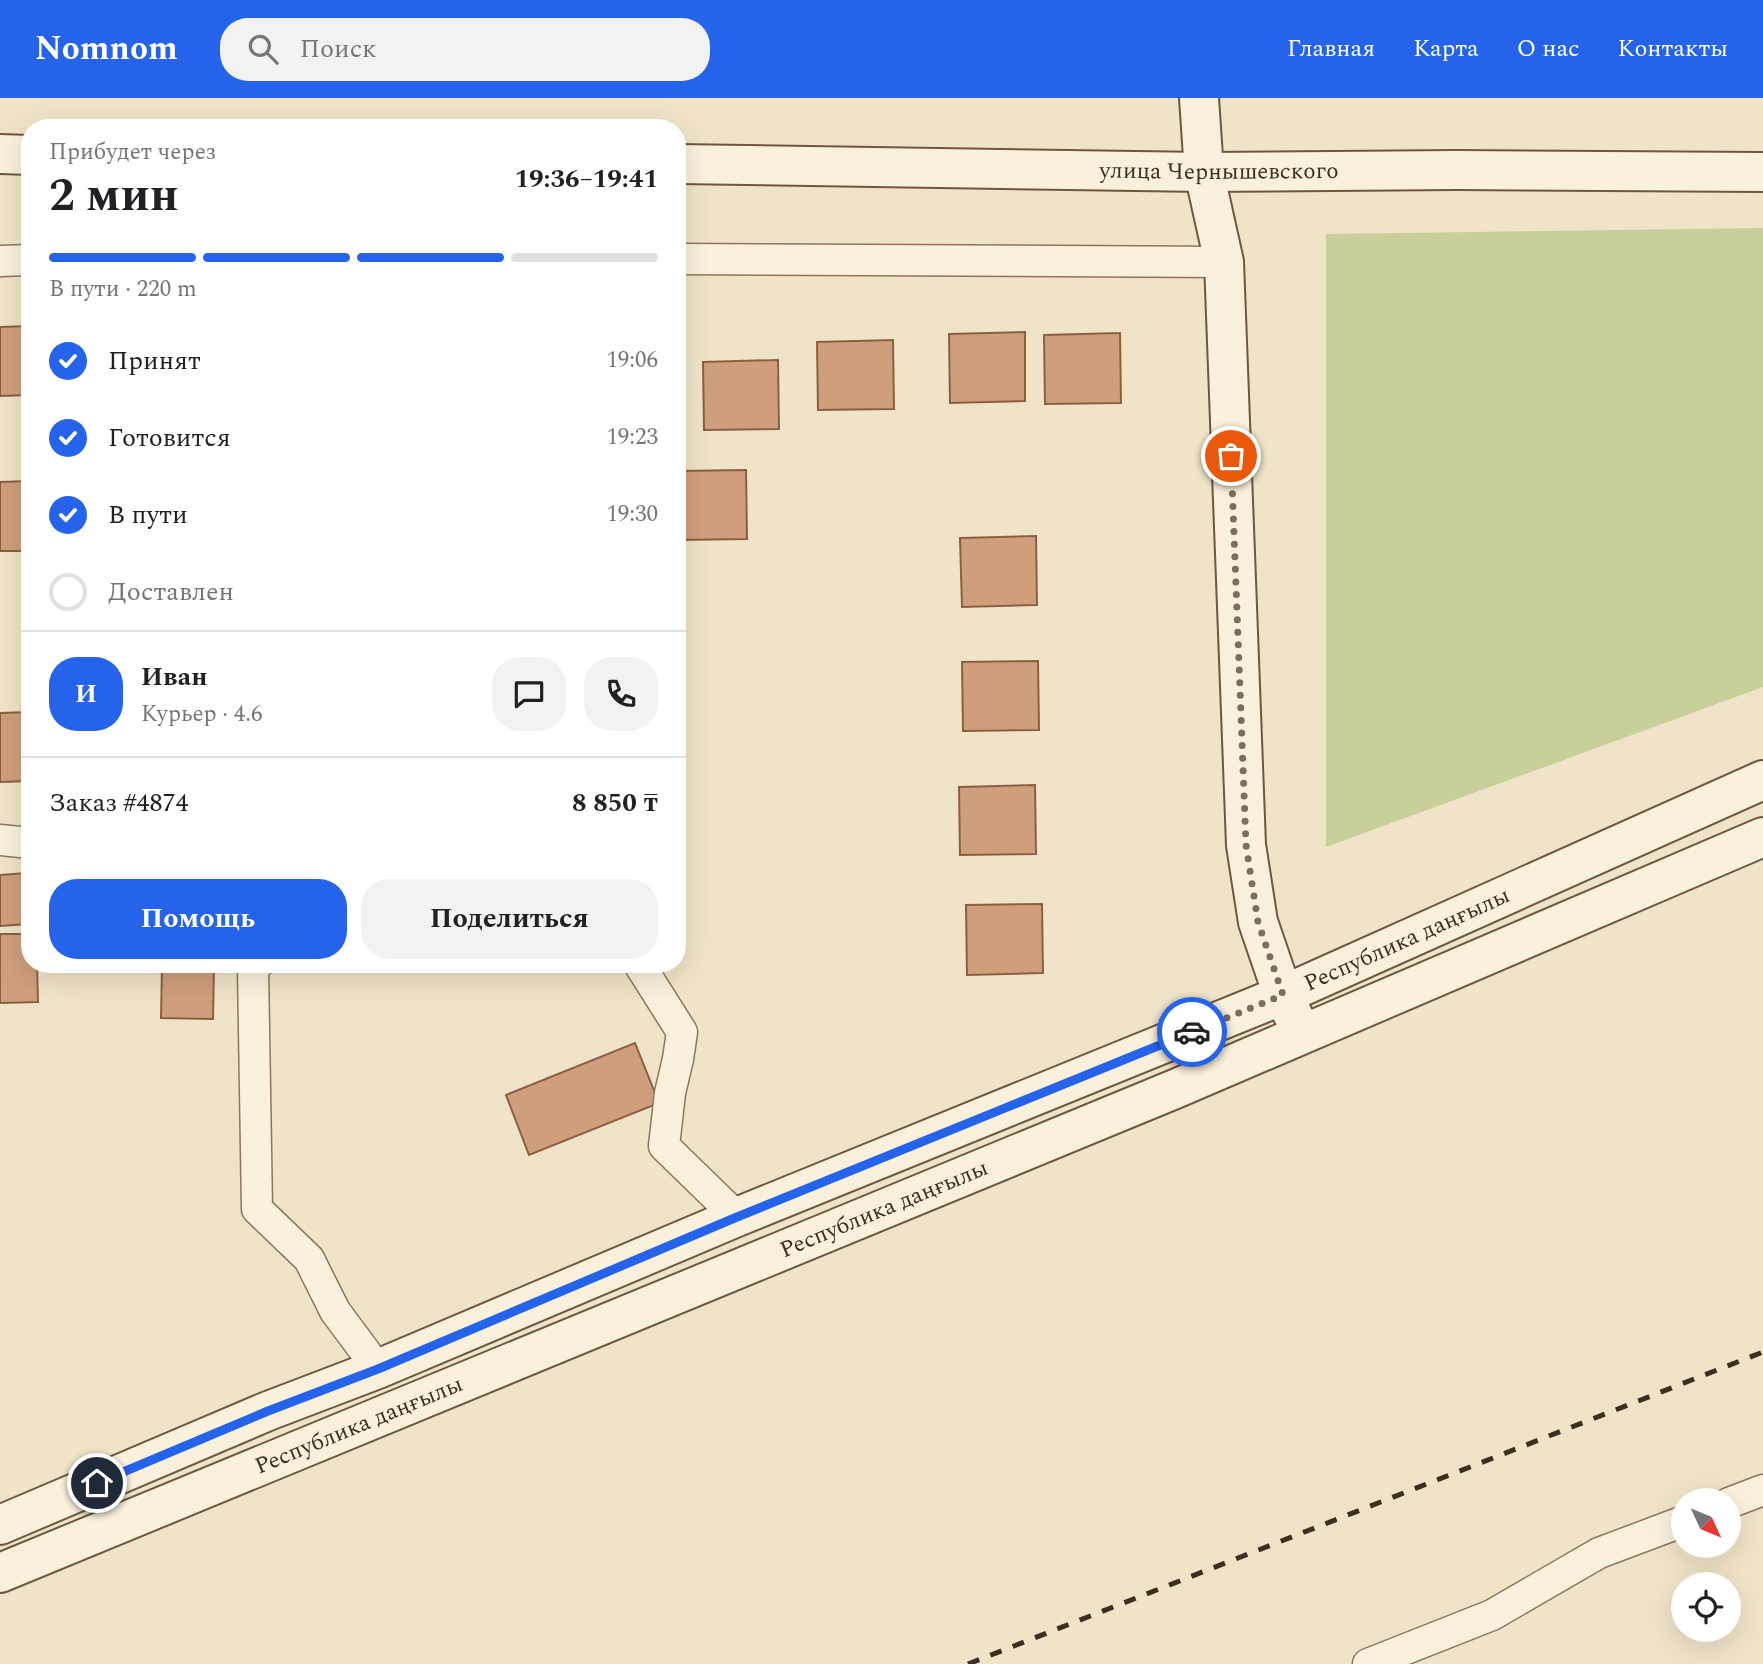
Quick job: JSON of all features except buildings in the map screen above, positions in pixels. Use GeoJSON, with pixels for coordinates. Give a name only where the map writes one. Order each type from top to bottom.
{"type":"FeatureCollection","features":[{"type":"Feature","properties":{"kind":"main road"},"geometry":{"type":"LineString","coordinates":[[1199,98],[1203,172],[1224,262],[1246,845],[1258,922],[1283,995],[1303,1035]]}},
{"type":"Feature","properties":{"kind":"main road"},"geometry":{"type":"LineString","coordinates":[[0,154],[21,155]]}},
{"type":"Feature","properties":{"kind":"main road","name":"улица Чернышевского"},"geometry":{"type":"LineString","coordinates":[[686,164],[1203,172],[1763,172]]}},
{"type":"Feature","properties":{"kind":"main road","name":"Республика даңғылы"},"geometry":{"type":"LineString","coordinates":[[0,1525],[737,1217],[1283,995],[1763,780]]}},
{"type":"Feature","properties":{"kind":"main road","name":"Республика даңғылы"},"geometry":{"type":"LineString","coordinates":[[0,1573],[1303,1035],[1763,837]]}},
{"type":"Feature","properties":{"kind":"street"},"geometry":{"type":"LineString","coordinates":[[686,259],[1224,262]]}},
{"type":"Feature","properties":{"kind":"street"},"geometry":{"type":"LineString","coordinates":[[0,261],[21,261]]}},
{"type":"Feature","properties":{"kind":"street"},"geometry":{"type":"LineString","coordinates":[[0,840],[21,842]]}},
{"type":"Feature","properties":{"kind":"street"},"geometry":{"type":"LineString","coordinates":[[253,973],[257,1209],[309,1258],[335,1311],[378,1369]]}},
{"type":"Feature","properties":{"kind":"street"},"geometry":{"type":"LineString","coordinates":[[645,973],[682,1032],[670,1093],[664,1146],[737,1217]]}},
{"type":"Feature","properties":{"kind":"street"},"geometry":{"type":"LineString","coordinates":[[1741,1498],[1763,1490]]}},
{"type":"Feature","properties":{"kind":"street"},"geometry":{"type":"LineString","coordinates":[[1368,1664],[1492,1615],[1599,1553],[1671,1526]]}},
{"type":"Feature","properties":{"kind":"green space"},"geometry":{"type":"Polygon","coordinates":[[[1763,228],[1763,687],[1326,847],[1326,234],[1763,228]]]}},
{"type":"Feature","properties":{"kind":"railway"},"geometry":{"type":"LineString","coordinates":[[968,1664],[1763,1352]]}},
{"type":"Feature","properties":{"kind":"way so far"},"geometry":{"type":"LineString","coordinates":[[1192,1032],[1283,995],[1258,922],[1246,845],[1231,456]]}},
{"type":"Feature","properties":{"kind":"route"},"geometry":{"type":"LineString","coordinates":[[97,1483],[268,1411],[378,1369],[737,1217],[1192,1032]]}}]}
